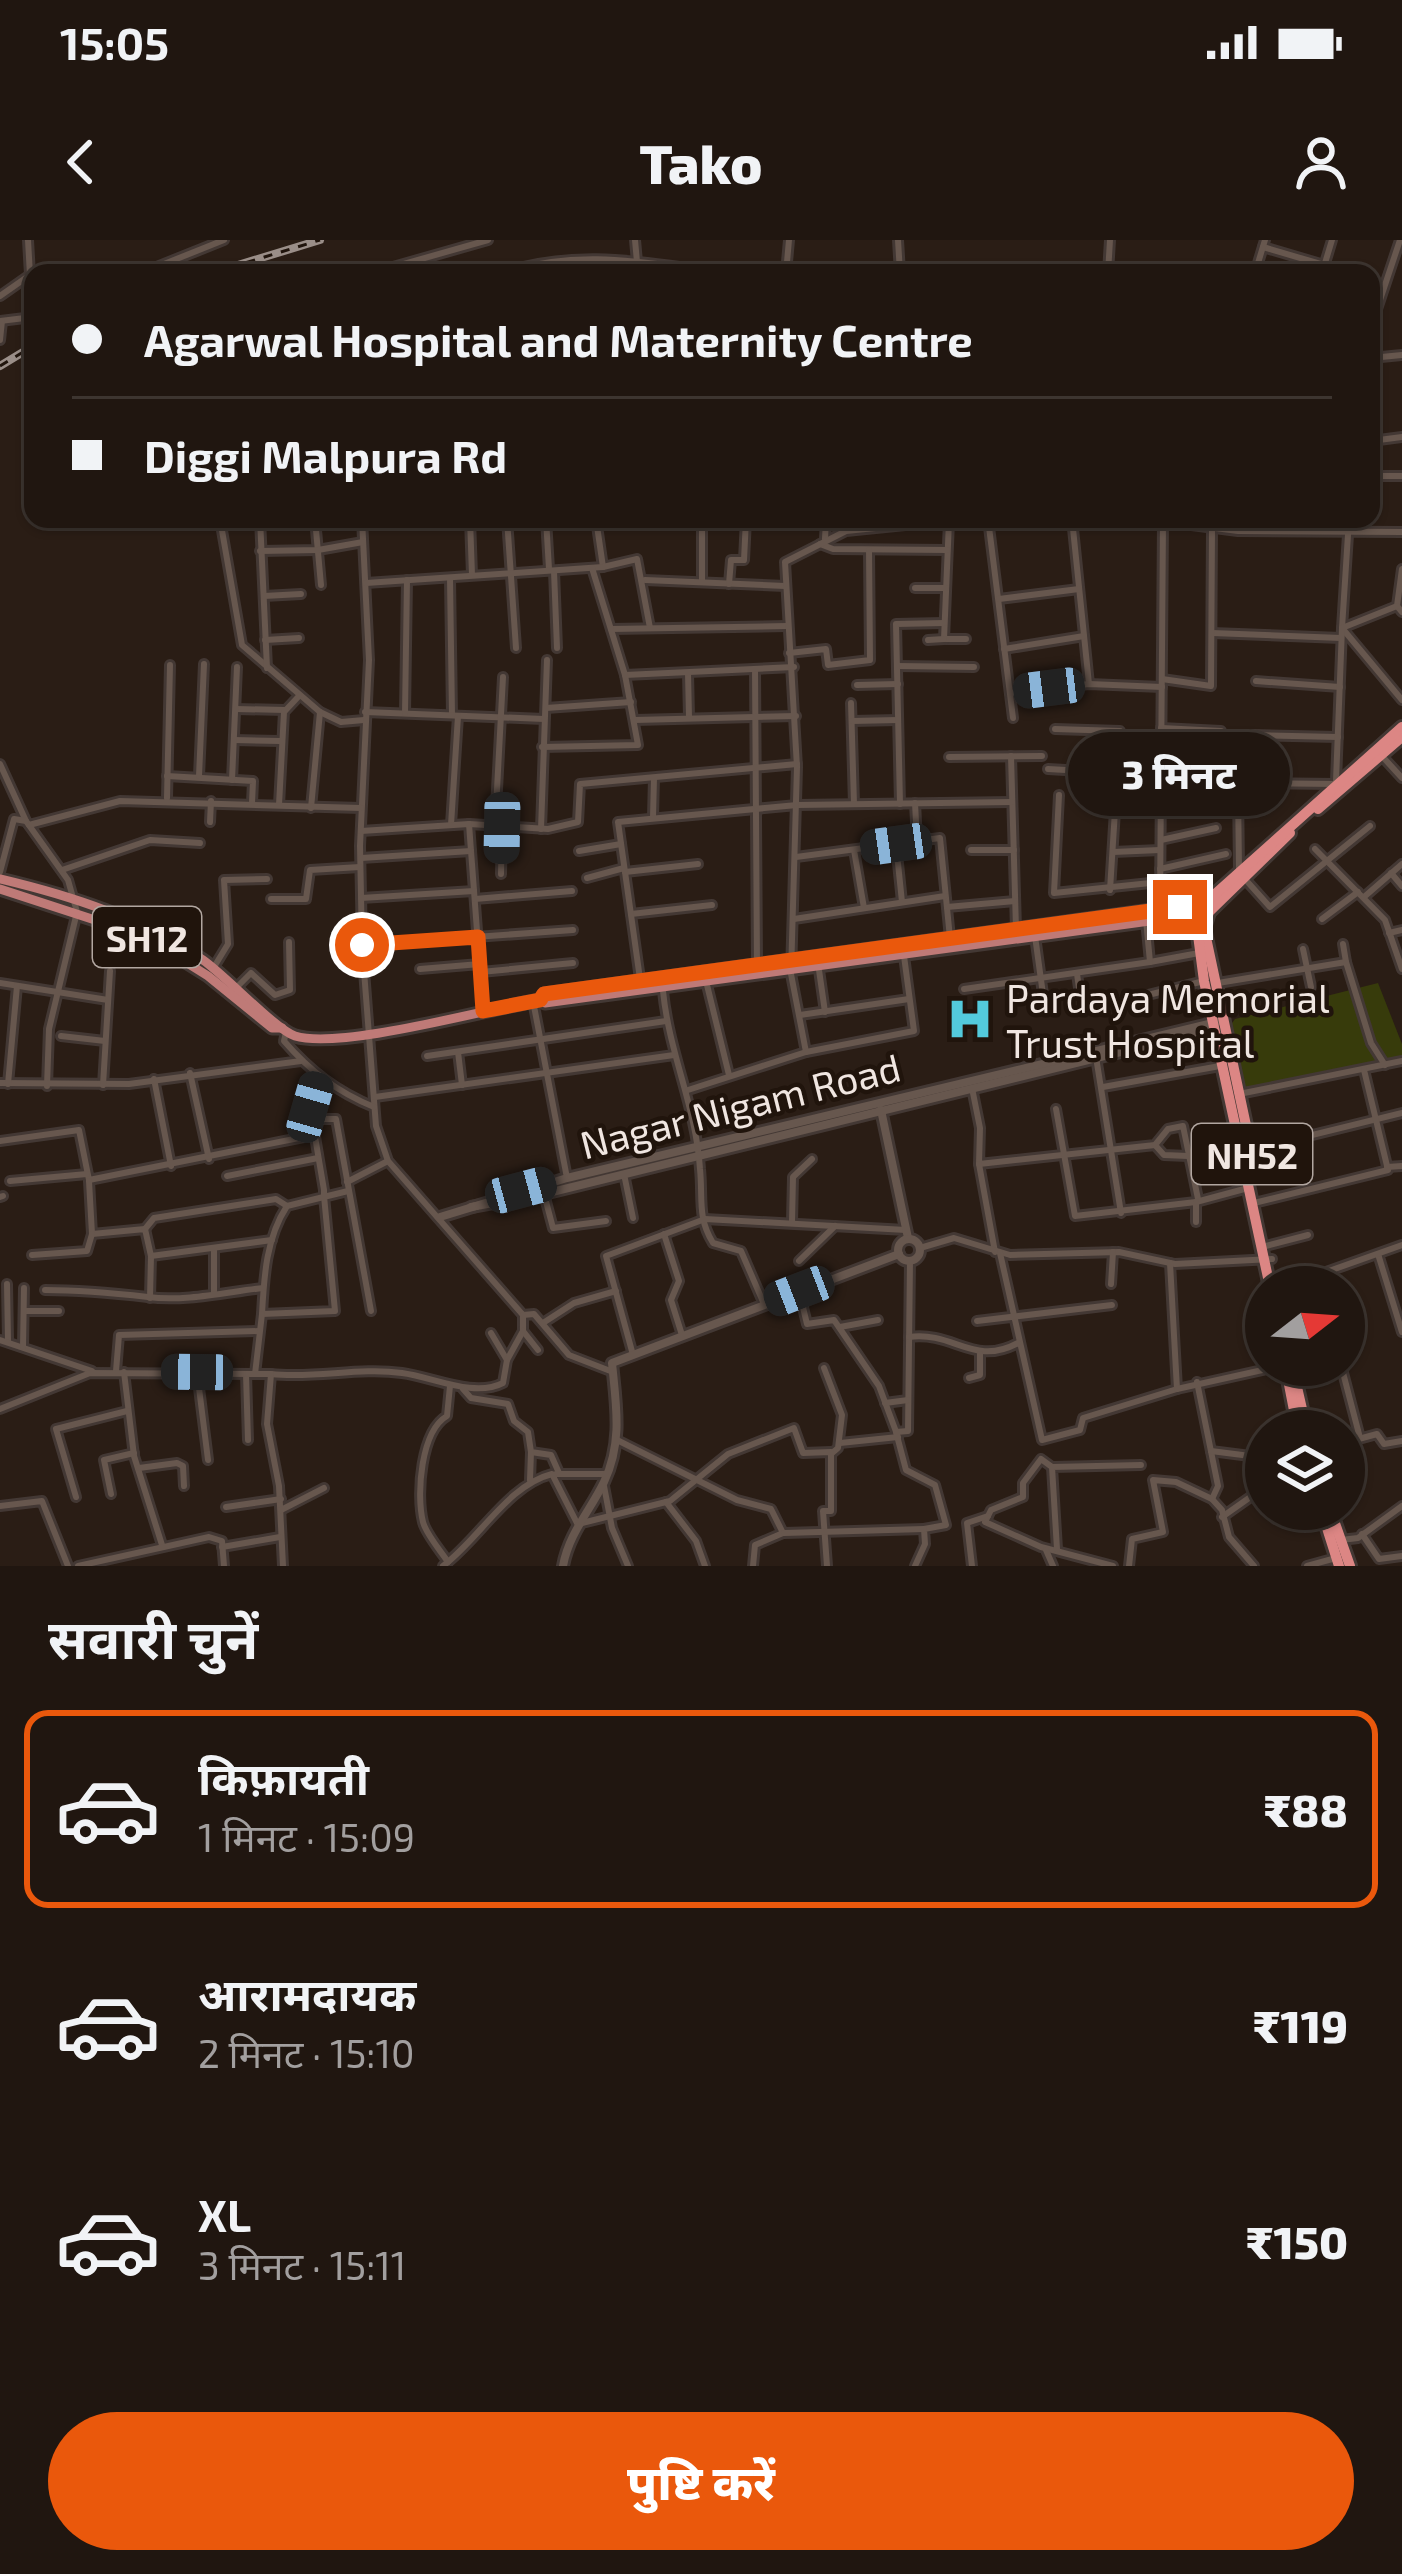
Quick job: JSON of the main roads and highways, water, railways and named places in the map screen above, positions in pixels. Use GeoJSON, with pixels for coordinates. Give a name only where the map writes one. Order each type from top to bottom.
{"type":"FeatureCollection","features":[{"type":"Feature","properties":{"kind":"highway"},"geometry":{"type":"LineString","coordinates":[[1202,911],[1402,727]]}},
{"type":"Feature","properties":{"kind":"highway"},"geometry":{"type":"LineString","coordinates":[[1339,787],[1402,737]]}},
{"type":"Feature","properties":{"kind":"highway","name":"NH52"},"geometry":{"type":"LineString","coordinates":[[1202,911],[1199,953],[1209,982]]}},
{"type":"Feature","properties":{"kind":"highway","name":"NH52"},"geometry":{"type":"LineString","coordinates":[[1202,911],[1223,1066],[1258,1202]]}},
{"type":"Feature","properties":{"kind":"highway","name":"NH52"},"geometry":{"type":"LineString","coordinates":[[1218,1025],[1239,1094],[1271,1266]]}},
{"type":"Feature","properties":{"kind":"highway"},"geometry":{"type":"LineString","coordinates":[[1328,1530],[1338,1562]]}},
{"type":"Feature","properties":{"kind":"highway"},"geometry":{"type":"LineString","coordinates":[[1337,1530],[1350,1566]]}},
{"type":"Feature","properties":{"kind":"main road"},"geometry":{"type":"LineString","coordinates":[[0,875],[76,906],[148,927],[213,968],[280,1029],[306,1037],[369,1032],[536,1000],[544,994],[640,980],[1160,909],[1202,911]]}},
{"type":"Feature","properties":{"kind":"main road","name":"SH12"},"geometry":{"type":"LineString","coordinates":[[0,889],[76,906],[144,936],[280,1029]]}},
{"type":"Feature","properties":{"kind":"main road"},"geometry":{"type":"LineString","coordinates":[[536,1000],[545,1004],[707,986],[1202,911]]}},
{"type":"Feature","properties":{"kind":"railway"},"geometry":{"type":"LineString","coordinates":[[241,264],[320,240]]}},
{"type":"Feature","properties":{"kind":"railway"},"geometry":{"type":"LineString","coordinates":[[0,366],[24,351]]}},
{"type":"Feature","properties":{"kind":"place","name":"Pardaya Memorial Trust Hospital"},"geometry":{"type":"Point","coordinates":[970,1019]}}]}
